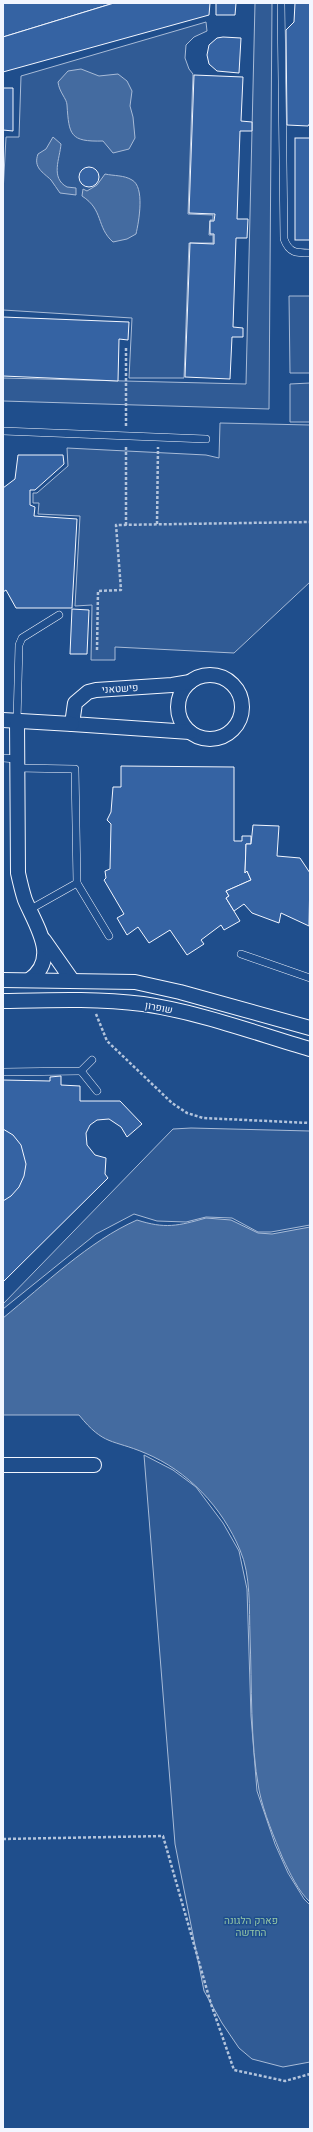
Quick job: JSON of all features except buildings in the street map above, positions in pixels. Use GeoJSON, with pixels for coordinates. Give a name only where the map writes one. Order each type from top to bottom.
{"type":"FeatureCollection","features":[{"type":"Feature","properties":{"kind":"street"},"geometry":{"type":"LineString","coordinates":[[3,720],[190,732],[200,737],[210,739],[221,737],[230,732],[237,724],[241,714],[242,704],[239,693],[233,684],[225,678],[215,675],[204,675],[190,682],[180,694],[178,704],[181,720],[190,732]]}},
{"type":"Feature","properties":{"kind":"street","name":"פישטאני"},"geometry":{"type":"LineString","coordinates":[[72,724],[75,703],[88,692],[96,690],[172,685],[190,682]]}},
{"type":"Feature","properties":{"kind":"street"},"geometry":{"type":"LineString","coordinates":[[17,721],[17,864],[20,885],[41,935],[72,980]]}},
{"type":"Feature","properties":{"kind":"street"},"geometry":{"type":"LineString","coordinates":[[29,980],[40,972],[44,963],[44,949],[41,935]]}},
{"type":"Feature","properties":{"kind":"street","name":"שופרון"},"geometry":{"type":"LineString","coordinates":[[3,980],[135,982],[157,986],[310,1028]]}},
{"type":"Feature","properties":{"kind":"street","name":"שופרון"},"geometry":{"type":"LineString","coordinates":[[3,1001],[119,1001],[166,1008],[310,1049]]}},
{"type":"Feature","properties":{"kind":"street"},"geometry":{"type":"LineString","coordinates":[[3,1465],[94,1465]]}},
{"type":"Feature","properties":{"kind":"lane"},"geometry":{"type":"LineString","coordinates":[[281,3],[284,239],[287,247],[291,251],[310,253]]}},
{"type":"Feature","properties":{"kind":"lane"},"geometry":{"type":"LineString","coordinates":[[3,431],[206,439]]}},
{"type":"Feature","properties":{"kind":"lane"},"geometry":{"type":"LineString","coordinates":[[17,721],[19,644],[22,638],[59,615]]}},
{"type":"Feature","properties":{"kind":"lane"},"geometry":{"type":"LineString","coordinates":[[3,758],[17,764],[75,769],[77,883],[109,936]]}},
{"type":"Feature","properties":{"kind":"lane"},"geometry":{"type":"LineString","coordinates":[[30,910],[77,883]]}},
{"type":"Feature","properties":{"kind":"lane"},"geometry":{"type":"LineString","coordinates":[[241,954],[310,978]]}},
{"type":"Feature","properties":{"kind":"lane"},"geometry":{"type":"LineString","coordinates":[[3,1072],[81,1071],[92,1060]]}},
{"type":"Feature","properties":{"kind":"lane"},"geometry":{"type":"LineString","coordinates":[[81,1071],[97,1091]]}},
{"type":"Feature","properties":{"kind":"path"},"geometry":{"type":"LineString","coordinates":[[126,348],[126,525]]}},
{"type":"Feature","properties":{"kind":"path"},"geometry":{"type":"LineString","coordinates":[[158,436],[158,524]]}},
{"type":"Feature","properties":{"kind":"path"},"geometry":{"type":"LineString","coordinates":[[97,650],[98,592],[121,590],[116,525],[310,522]]}},
{"type":"Feature","properties":{"kind":"path"},"geometry":{"type":"LineString","coordinates":[[92,1000],[98,1023],[107,1041],[172,1103],[187,1113],[203,1118],[310,1123]]}},
{"type":"Feature","properties":{"kind":"path"},"geometry":{"type":"LineString","coordinates":[[3,1839],[163,1836],[211,2004],[234,2070],[285,2081],[310,2074]]}},
{"type":"Feature","properties":{"kind":"shaded area"},"geometry":{"type":"Polygon","coordinates":[[[255,3],[272,3],[269,409],[3,401],[3,378],[246,384],[255,3]]]}},
{"type":"Feature","properties":{"kind":"shaded area"},"geometry":{"type":"Polygon","coordinates":[[[206,22],[207,31],[194,37],[186,45],[185,58],[189,69],[193,74],[188,214],[213,215],[213,220],[210,220],[209,235],[213,235],[213,243],[189,243],[184,378],[129,378],[132,318],[3,310],[3,193],[6,137],[19,137],[21,76],[206,22]]]}},
{"type":"Feature","properties":{"kind":"shaded area"},"geometry":{"type":"Polygon","coordinates":[[[81,69],[99,76],[118,74],[127,81],[132,91],[130,106],[133,117],[135,138],[129,149],[113,153],[103,141],[84,140],[73,135],[69,123],[67,103],[58,82],[68,71],[81,69]]]}},
{"type":"Feature","properties":{"kind":"shaded area"},"geometry":{"type":"Polygon","coordinates":[[[53,137],[61,144],[57,173],[62,183],[67,187],[76,188],[76,195],[60,193],[51,180],[38,166],[38,154],[46,149],[53,137]]]}},
{"type":"Feature","properties":{"kind":"shaded area"},"geometry":{"type":"Polygon","coordinates":[[[105,174],[129,178],[136,184],[139,190],[140,205],[136,234],[127,239],[113,242],[104,230],[94,207],[82,196],[83,189],[87,191],[97,185],[105,174]]]}},
{"type":"Feature","properties":{"kind":"shaded area"},"geometry":{"type":"Polygon","coordinates":[[[289,296],[310,296],[310,373],[290,373],[289,296]]]}},
{"type":"Feature","properties":{"kind":"shaded area"},"geometry":{"type":"Polygon","coordinates":[[[310,383],[310,422],[290,422],[290,384],[310,383]]]}},
{"type":"Feature","properties":{"kind":"shaded area"},"geometry":{"type":"Polygon","coordinates":[[[220,423],[310,425],[310,582],[234,653],[115,647],[115,660],[91,660],[92,605],[75,606],[80,516],[38,514],[39,503],[33,503],[33,493],[37,493],[68,466],[67,448],[206,455],[219,458],[220,423]]]}},
{"type":"Feature","properties":{"kind":"shaded area"},"geometry":{"type":"Polygon","coordinates":[[[191,1128],[310,1131],[310,1225],[271,1232],[258,1232],[232,1218],[206,1217],[186,1222],[157,1221],[134,1214],[96,1234],[3,1309],[3,1304],[173,1129],[191,1128]]]}},
{"type":"Feature","properties":{"kind":"shaded area"},"geometry":{"type":"Polygon","coordinates":[[[206,1218],[231,1220],[258,1233],[272,1234],[310,1227],[310,1902],[291,1876],[266,1817],[261,1799],[254,1752],[248,1581],[244,1560],[233,1534],[224,1519],[202,1492],[189,1480],[161,1461],[145,1453],[102,1437],[95,1432],[79,1415],[3,1415],[3,1318],[67,1264],[119,1229],[137,1220],[156,1225],[179,1225],[206,1218]]]}},
{"type":"Feature","properties":{"kind":"shaded area","name":"פארק הלגונה החדשה"},"geometry":{"type":"Polygon","coordinates":[[[144,1455],[173,1470],[196,1487],[223,1523],[239,1551],[247,1589],[251,1716],[257,1791],[275,1844],[288,1873],[304,1899],[310,1905],[310,2062],[283,2067],[252,2059],[239,2048],[222,2023],[204,1991],[175,1844],[144,1455]]]}}]}
